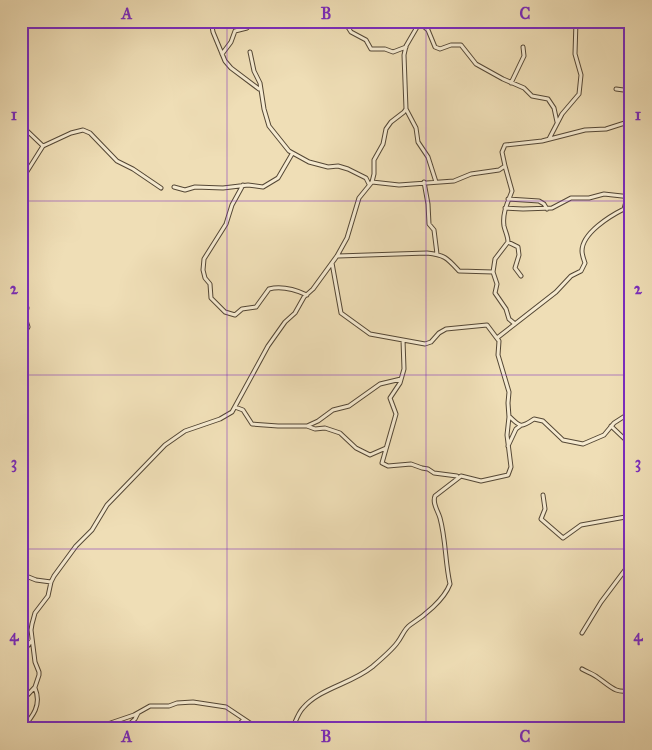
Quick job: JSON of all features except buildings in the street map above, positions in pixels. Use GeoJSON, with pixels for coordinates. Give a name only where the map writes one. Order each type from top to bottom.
{"type":"FeatureCollection","features":[{"type":"Feature","properties":{"kind":"street"},"geometry":{"type":"LineString","coordinates":[[212,21],[213,32],[222,54],[231,68],[260,89]]}},
{"type":"Feature","properties":{"kind":"street"},"geometry":{"type":"LineString","coordinates":[[222,54],[236,31],[247,28],[247,21]]}},
{"type":"Feature","properties":{"kind":"street"},"geometry":{"type":"LineString","coordinates":[[344,21],[350,32],[366,40],[371,50],[384,49],[393,52],[406,46]]}},
{"type":"Feature","properties":{"kind":"street"},"geometry":{"type":"LineString","coordinates":[[548,139],[562,114],[579,94],[581,84],[580,68],[575,54],[576,21]]}},
{"type":"Feature","properties":{"kind":"street"},"geometry":{"type":"LineString","coordinates":[[436,182],[428,158],[418,142],[416,128],[406,109],[404,61],[406,46],[420,22],[428,30],[435,47],[440,49],[451,45],[461,45],[476,64],[524,88],[532,96],[550,100],[557,122]]}},
{"type":"Feature","properties":{"kind":"street"},"geometry":{"type":"LineString","coordinates":[[511,82],[524,56],[523,47]]}},
{"type":"Feature","properties":{"kind":"street"},"geometry":{"type":"LineString","coordinates":[[250,52],[254,71],[260,83],[270,126],[292,154],[318,165],[338,166],[348,169],[366,178],[370,183],[399,185],[454,181],[471,174],[499,170],[505,166]]}},
{"type":"Feature","properties":{"kind":"street"},"geometry":{"type":"LineString","coordinates":[[616,89],[631,90]]}},
{"type":"Feature","properties":{"kind":"street"},"geometry":{"type":"LineString","coordinates":[[22,703],[35,687],[40,672],[35,662],[31,630],[33,618],[38,608],[48,596],[51,582],[76,546],[92,530],[107,505],[165,445],[185,431],[228,415],[236,407],[268,346],[337,256],[347,238],[359,198],[374,174],[374,160],[383,144],[386,129],[406,109]]}},
{"type":"Feature","properties":{"kind":"street"},"geometry":{"type":"LineString","coordinates":[[515,324],[509,319],[506,309],[495,293],[498,284],[492,272],[495,259],[508,242],[504,224],[505,208],[511,194],[511,187],[502,152],[505,145],[548,139],[585,130],[611,128],[630,120]]}},
{"type":"Feature","properties":{"kind":"street"},"geometry":{"type":"LineString","coordinates":[[21,125],[44,146]]}},
{"type":"Feature","properties":{"kind":"street"},"geometry":{"type":"LineString","coordinates":[[21,181],[44,146],[71,133],[83,130],[116,161],[133,169],[161,188]]}},
{"type":"Feature","properties":{"kind":"street"},"geometry":{"type":"LineString","coordinates":[[174,187],[185,190],[195,187],[223,188],[254,185],[263,188],[275,182],[292,154]]}},
{"type":"Feature","properties":{"kind":"street"},"geometry":{"type":"LineString","coordinates":[[424,182],[429,224],[434,230],[437,254]]}},
{"type":"Feature","properties":{"kind":"street"},"geometry":{"type":"LineString","coordinates":[[243,185],[232,205],[226,224],[204,259],[204,274],[210,284],[211,298],[225,312],[235,315],[242,310],[256,307],[269,289],[279,288],[298,291],[307,295]]}},
{"type":"Feature","properties":{"kind":"street"},"geometry":{"type":"LineString","coordinates":[[497,338],[556,292],[571,276],[581,271],[585,263],[582,250],[588,236],[603,220],[624,209],[629,197],[607,194],[590,198],[575,197],[567,199],[547,209],[505,208]]}},
{"type":"Feature","properties":{"kind":"street"},"geometry":{"type":"LineString","coordinates":[[508,199],[539,201],[547,209]]}},
{"type":"Feature","properties":{"kind":"street"},"geometry":{"type":"LineString","coordinates":[[508,242],[518,247],[519,255],[515,268],[521,276]]}},
{"type":"Feature","properties":{"kind":"street"},"geometry":{"type":"LineString","coordinates":[[337,256],[413,252],[437,254],[447,258],[459,270],[492,272]]}},
{"type":"Feature","properties":{"kind":"street"},"geometry":{"type":"LineString","coordinates":[[332,262],[339,308],[342,314],[370,334],[411,340],[425,344],[446,329],[487,325],[497,338],[499,344],[498,355],[509,387],[507,427],[511,467],[508,475],[482,481],[464,476],[434,473],[428,469],[411,464],[386,466],[382,461],[396,414],[390,398],[401,379],[404,369],[403,340]]}},
{"type":"Feature","properties":{"kind":"street"},"geometry":{"type":"LineString","coordinates":[[21,289],[27,308],[25,317],[28,327],[21,339]]}},
{"type":"Feature","properties":{"kind":"street"},"geometry":{"type":"LineString","coordinates":[[307,426],[318,422],[333,410],[348,406],[380,384],[401,379]]}},
{"type":"Feature","properties":{"kind":"street"},"geometry":{"type":"LineString","coordinates":[[236,407],[243,410],[252,424],[307,426],[315,429],[330,429],[340,433],[356,448],[370,455],[386,448]]}},
{"type":"Feature","properties":{"kind":"street"},"geometry":{"type":"LineString","coordinates":[[508,446],[516,429],[534,420],[543,421],[564,440],[583,444],[604,435],[610,426],[631,411]]}},
{"type":"Feature","properties":{"kind":"street"},"geometry":{"type":"LineString","coordinates":[[509,417],[520,426]]}},
{"type":"Feature","properties":{"kind":"street"},"geometry":{"type":"LineString","coordinates":[[610,426],[631,445]]}},
{"type":"Feature","properties":{"kind":"street"},"geometry":{"type":"LineString","coordinates":[[292,729],[305,706],[320,694],[370,669],[395,646],[408,626],[416,622],[448,589],[450,584],[444,537],[434,498],[459,476]]}},
{"type":"Feature","properties":{"kind":"street"},"geometry":{"type":"LineString","coordinates":[[543,495],[545,509],[541,519],[563,538],[567,537],[574,529],[589,523],[631,516]]}},
{"type":"Feature","properties":{"kind":"street"},"geometry":{"type":"LineString","coordinates":[[582,633],[601,602],[631,562]]}},
{"type":"Feature","properties":{"kind":"street"},"geometry":{"type":"LineString","coordinates":[[21,574],[36,580],[51,582]]}},
{"type":"Feature","properties":{"kind":"street"},"geometry":{"type":"LineString","coordinates":[[21,659],[25,649],[33,640]]}},
{"type":"Feature","properties":{"kind":"street"},"geometry":{"type":"LineString","coordinates":[[582,669],[597,677],[613,690],[618,692],[631,690]]}},
{"type":"Feature","properties":{"kind":"street"},"geometry":{"type":"LineString","coordinates":[[22,729],[36,709],[38,699],[35,687]]}},
{"type":"Feature","properties":{"kind":"street"},"geometry":{"type":"LineString","coordinates":[[93,729],[138,713],[150,706],[165,707],[193,702],[226,707],[259,729]]}},
{"type":"Feature","properties":{"kind":"street"},"geometry":{"type":"LineString","coordinates":[[124,729],[135,719],[138,713]]}},
{"type":"Feature","properties":{"kind":"street"},"geometry":{"type":"LineString","coordinates":[[235,729],[244,719]]}},
{"type":"Feature","properties":{"kind":"street"},"geometry":{"type":"LineString","coordinates":[[107,724],[119,729]]}}]}
